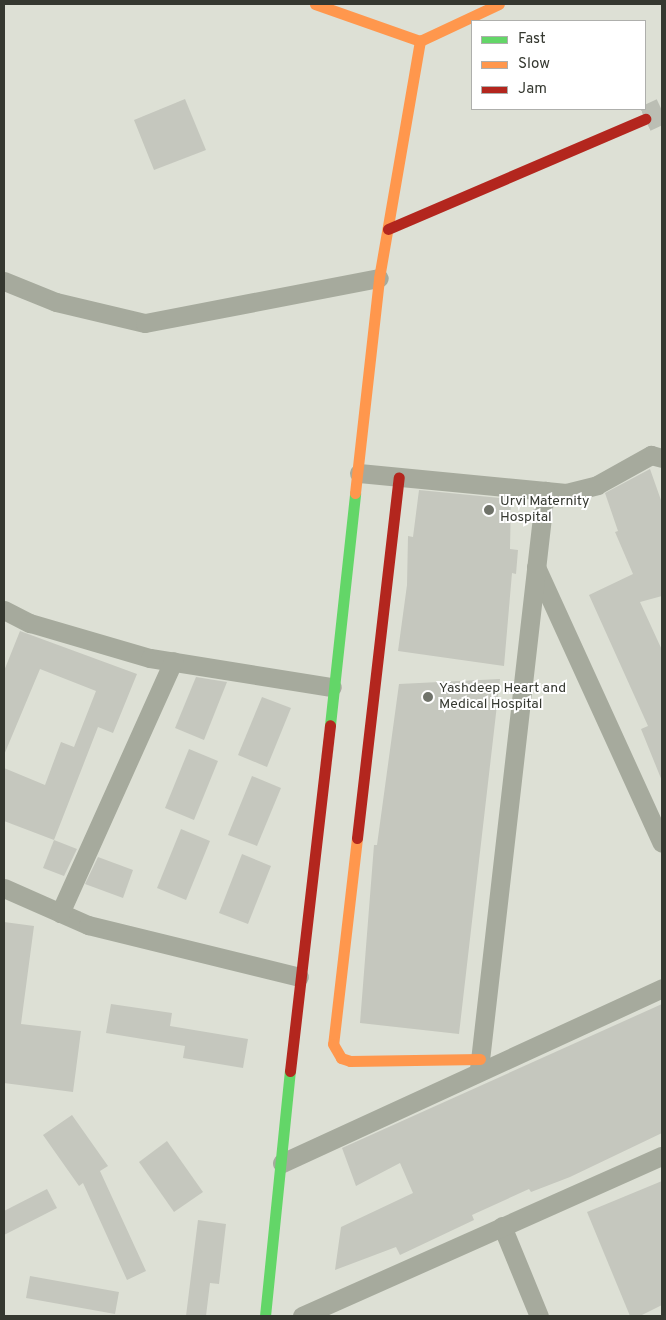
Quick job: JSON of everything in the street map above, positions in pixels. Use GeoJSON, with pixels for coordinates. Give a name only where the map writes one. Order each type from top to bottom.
{"type":"FeatureCollection","features":[{"type":"Feature","properties":{"kind":"street"},"geometry":{"type":"LineString","coordinates":[[315,4],[420,41],[499,4]]}},
{"type":"Feature","properties":{"kind":"street"},"geometry":{"type":"LineString","coordinates":[[265,1316],[282,1163],[299,977],[311,898],[332,687],[359,473],[379,278],[420,41]]}},
{"type":"Feature","properties":{"kind":"street"},"geometry":{"type":"LineString","coordinates":[[388,229],[645,119]]}},
{"type":"Feature","properties":{"kind":"street"},"geometry":{"type":"LineString","coordinates":[[4,281],[56,302],[145,323],[379,278]]}},
{"type":"Feature","properties":{"kind":"street"},"geometry":{"type":"LineString","coordinates":[[359,473],[566,493],[597,485],[627,465],[651,455],[662,458]]}},
{"type":"Feature","properties":{"kind":"street"},"geometry":{"type":"LineString","coordinates":[[399,477],[333,1044],[341,1058],[350,1061],[480,1064]]}},
{"type":"Feature","properties":{"kind":"street"},"geometry":{"type":"LineString","coordinates":[[480,1064],[545,491]]}},
{"type":"Feature","properties":{"kind":"street"},"geometry":{"type":"LineString","coordinates":[[535,566],[662,843]]}},
{"type":"Feature","properties":{"kind":"street"},"geometry":{"type":"LineString","coordinates":[[4,610],[30,623],[173,661],[332,687]]}},
{"type":"Feature","properties":{"kind":"street"},"geometry":{"type":"LineString","coordinates":[[60,913],[173,661]]}},
{"type":"Feature","properties":{"kind":"street"},"geometry":{"type":"LineString","coordinates":[[4,888],[88,925],[299,977]]}},
{"type":"Feature","properties":{"kind":"street"},"geometry":{"type":"LineString","coordinates":[[282,1163],[480,1064],[662,988]]}},
{"type":"Feature","properties":{"kind":"street"},"geometry":{"type":"LineString","coordinates":[[302,1316],[662,1156]]}},
{"type":"Feature","properties":{"kind":"street"},"geometry":{"type":"LineString","coordinates":[[502,1226],[538,1316]]}},
{"type":"Feature","properties":{"kind":"building"},"geometry":{"type":"Polygon","coordinates":[[[185,99],[206,150],[154,170],[134,120],[185,99]]]}},
{"type":"Feature","properties":{"kind":"building"},"geometry":{"type":"Polygon","coordinates":[[[650,469],[662,503],[662,596],[640,602],[662,650],[662,781],[641,729],[648,726],[589,595],[633,574],[615,532],[618,531],[605,493],[650,469]]]}},
{"type":"Feature","properties":{"kind":"building"},"geometry":{"type":"Polygon","coordinates":[[[419,490],[511,499],[510,549],[518,550],[516,574],[512,573],[504,666],[398,651],[407,585],[408,536],[413,537],[419,490]]]}},
{"type":"Feature","properties":{"kind":"building"},"geometry":{"type":"Polygon","coordinates":[[[20,631],[137,674],[113,733],[98,727],[54,840],[4,821],[4,768],[45,785],[61,742],[74,747],[96,691],[40,669],[4,755],[4,671],[20,631]]]}},
{"type":"Feature","properties":{"kind":"building"},"geometry":{"type":"Polygon","coordinates":[[[196,677],[227,682],[204,740],[175,728],[196,677]]]}},
{"type":"Feature","properties":{"kind":"building"},"geometry":{"type":"Polygon","coordinates":[[[500,679],[459,1034],[360,1023],[374,845],[377,845],[399,684],[500,679]]]}},
{"type":"Feature","properties":{"kind":"building"},"geometry":{"type":"Polygon","coordinates":[[[262,697],[291,708],[267,767],[238,755],[262,697]]]}},
{"type":"Feature","properties":{"kind":"building"},"geometry":{"type":"Polygon","coordinates":[[[189,749],[218,761],[194,820],[165,808],[189,749]]]}},
{"type":"Feature","properties":{"kind":"building"},"geometry":{"type":"Polygon","coordinates":[[[252,776],[281,788],[257,846],[228,835],[252,776]]]}},
{"type":"Feature","properties":{"kind":"building"},"geometry":{"type":"Polygon","coordinates":[[[181,829],[210,841],[186,900],[157,888],[181,829]]]}},
{"type":"Feature","properties":{"kind":"building"},"geometry":{"type":"Polygon","coordinates":[[[54,840],[77,849],[64,876],[43,868],[54,840]]]}},
{"type":"Feature","properties":{"kind":"building"},"geometry":{"type":"Polygon","coordinates":[[[242,854],[271,866],[248,924],[219,913],[242,854]]]}},
{"type":"Feature","properties":{"kind":"building"},"geometry":{"type":"Polygon","coordinates":[[[98,857],[133,870],[123,898],[85,884],[98,857]]]}},
{"type":"Feature","properties":{"kind":"building"},"geometry":{"type":"Polygon","coordinates":[[[4,922],[34,926],[21,1024],[81,1031],[73,1092],[4,1083],[4,922]]]}},
{"type":"Feature","properties":{"kind":"building"},"geometry":{"type":"Polygon","coordinates":[[[111,1004],[172,1013],[170,1026],[248,1039],[243,1068],[183,1058],[185,1046],[106,1033],[111,1004]]]}},
{"type":"Feature","properties":{"kind":"building"},"geometry":{"type":"Polygon","coordinates":[[[662,1004],[662,1133],[570,1177],[531,1192],[529,1189],[472,1215],[474,1220],[400,1255],[396,1247],[335,1270],[341,1227],[413,1193],[400,1163],[356,1186],[342,1148],[662,1004]]]}},
{"type":"Feature","properties":{"kind":"building"},"geometry":{"type":"Polygon","coordinates":[[[72,1115],[108,1166],[100,1171],[146,1271],[127,1280],[83,1183],[79,1186],[43,1135],[72,1115]]]}},
{"type":"Feature","properties":{"kind":"building"},"geometry":{"type":"Polygon","coordinates":[[[167,1141],[203,1192],[174,1212],[139,1162],[167,1141]]]}},
{"type":"Feature","properties":{"kind":"building"},"geometry":{"type":"Polygon","coordinates":[[[662,1181],[662,1305],[640,1316],[630,1316],[587,1212],[662,1181]]]}},
{"type":"Feature","properties":{"kind":"building"},"geometry":{"type":"Polygon","coordinates":[[[47,1189],[57,1208],[4,1235],[4,1211],[47,1189]]]}},
{"type":"Feature","properties":{"kind":"building"},"geometry":{"type":"Polygon","coordinates":[[[198,1220],[226,1224],[219,1284],[210,1283],[206,1316],[186,1316],[198,1220]]]}},
{"type":"Feature","properties":{"kind":"building"},"geometry":{"type":"Polygon","coordinates":[[[30,1276],[119,1292],[115,1314],[26,1298],[30,1276]]]}},
{"type":"Feature","properties":{"kind":"tunnel"},"geometry":{"type":"LineString","coordinates":[[645,119],[662,111]]}},
{"type":"Feature","properties":{"kind":"traffic: fast"},"geometry":{"type":"LineString","coordinates":[[330,725],[355,493]]}},
{"type":"Feature","properties":{"kind":"traffic: fast"},"geometry":{"type":"LineString","coordinates":[[265,1316],[290,1071]]}},
{"type":"Feature","properties":{"kind":"traffic: slow"},"geometry":{"type":"LineString","coordinates":[[315,4],[420,41],[499,4]]}},
{"type":"Feature","properties":{"kind":"traffic: slow"},"geometry":{"type":"LineString","coordinates":[[355,493],[379,278],[420,41]]}},
{"type":"Feature","properties":{"kind":"traffic: slow"},"geometry":{"type":"LineString","coordinates":[[357,838],[333,1044],[341,1058],[350,1061],[480,1059]]}},
{"type":"Feature","properties":{"kind":"traffic: jam"},"geometry":{"type":"LineString","coordinates":[[388,229],[645,119]]}},
{"type":"Feature","properties":{"kind":"traffic: jam"},"geometry":{"type":"LineString","coordinates":[[357,838],[399,477]]}},
{"type":"Feature","properties":{"kind":"traffic: jam"},"geometry":{"type":"LineString","coordinates":[[290,1071],[330,725]]}},
{"type":"Feature","properties":{"kind":"place","name":"Urvi Maternity Hospital"},"geometry":{"type":"Point","coordinates":[489,510]}},
{"type":"Feature","properties":{"kind":"place","name":"Yashdeep Heart and Medical Hospital"},"geometry":{"type":"Point","coordinates":[428,697]}}]}
